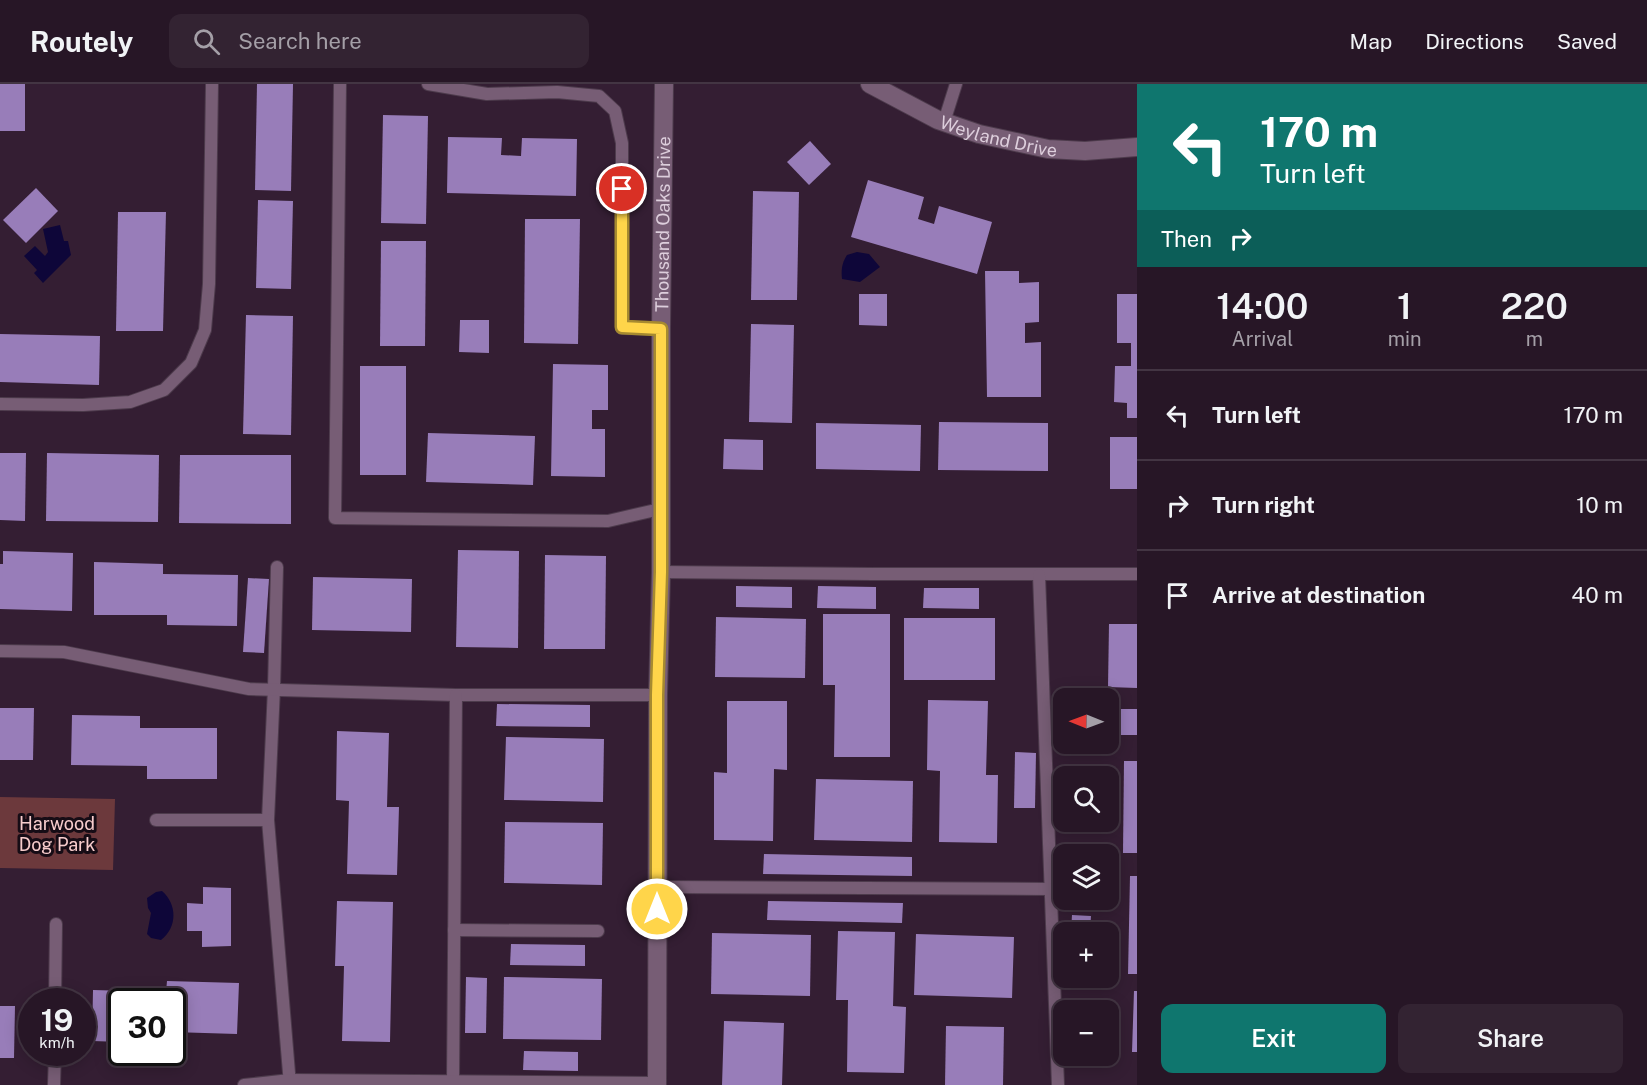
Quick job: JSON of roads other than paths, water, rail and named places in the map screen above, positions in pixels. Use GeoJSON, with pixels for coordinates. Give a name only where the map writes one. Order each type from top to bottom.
{"type":"FeatureCollection","features":[{"type":"Feature","properties":{"kind":"street","name":"Thousand Oaks Drive"},"geometry":{"type":"LineString","coordinates":[[657,1084],[657,695],[661,572],[664,84]]}},
{"type":"Feature","properties":{"kind":"street","name":"Weyland Drive"},"geometry":{"type":"LineString","coordinates":[[870,84],[944,122],[979,134],[1048,149],[1085,151],[1137,147]]}},
{"type":"Feature","properties":{"kind":"lane"},"geometry":{"type":"LineString","coordinates":[[0,404],[83,405],[130,402],[164,390],[190,363],[205,330],[209,284],[212,84]]}},
{"type":"Feature","properties":{"kind":"lane"},"geometry":{"type":"LineString","coordinates":[[340,84],[335,518],[608,522],[660,508]]}},
{"type":"Feature","properties":{"kind":"lane"},"geometry":{"type":"LineString","coordinates":[[428,84],[487,94],[557,92],[598,96],[615,111],[622,143],[622,327],[661,329]]}},
{"type":"Feature","properties":{"kind":"lane"},"geometry":{"type":"LineString","coordinates":[[944,122],[956,84]]}},
{"type":"Feature","properties":{"kind":"lane"},"geometry":{"type":"LineString","coordinates":[[277,567],[268,820],[290,1082]]}},
{"type":"Feature","properties":{"kind":"lane"},"geometry":{"type":"LineString","coordinates":[[661,572],[1137,574]]}},
{"type":"Feature","properties":{"kind":"lane"},"geometry":{"type":"LineString","coordinates":[[1039,575],[1058,1085]]}},
{"type":"Feature","properties":{"kind":"lane"},"geometry":{"type":"LineString","coordinates":[[0,651],[64,652],[249,689],[456,695],[657,695]]}},
{"type":"Feature","properties":{"kind":"lane"},"geometry":{"type":"LineString","coordinates":[[453,1082],[456,695]]}},
{"type":"Feature","properties":{"kind":"lane"},"geometry":{"type":"LineString","coordinates":[[156,820],[268,820]]}},
{"type":"Feature","properties":{"kind":"lane"},"geometry":{"type":"LineString","coordinates":[[657,887],[1050,889]]}},
{"type":"Feature","properties":{"kind":"lane"},"geometry":{"type":"LineString","coordinates":[[55,988],[56,924]]}},
{"type":"Feature","properties":{"kind":"lane"},"geometry":{"type":"LineString","coordinates":[[454,930],[598,932]]}},
{"type":"Feature","properties":{"kind":"lane"},"geometry":{"type":"LineString","coordinates":[[54,1085],[55,1066]]}},
{"type":"Feature","properties":{"kind":"lane"},"geometry":{"type":"LineString","coordinates":[[244,1085],[290,1082],[657,1084]]}},
{"type":"Feature","properties":{"kind":"park label","name":"Harwood Dog Park"},"geometry":{"type":"Point","coordinates":[57,834]}}]}
